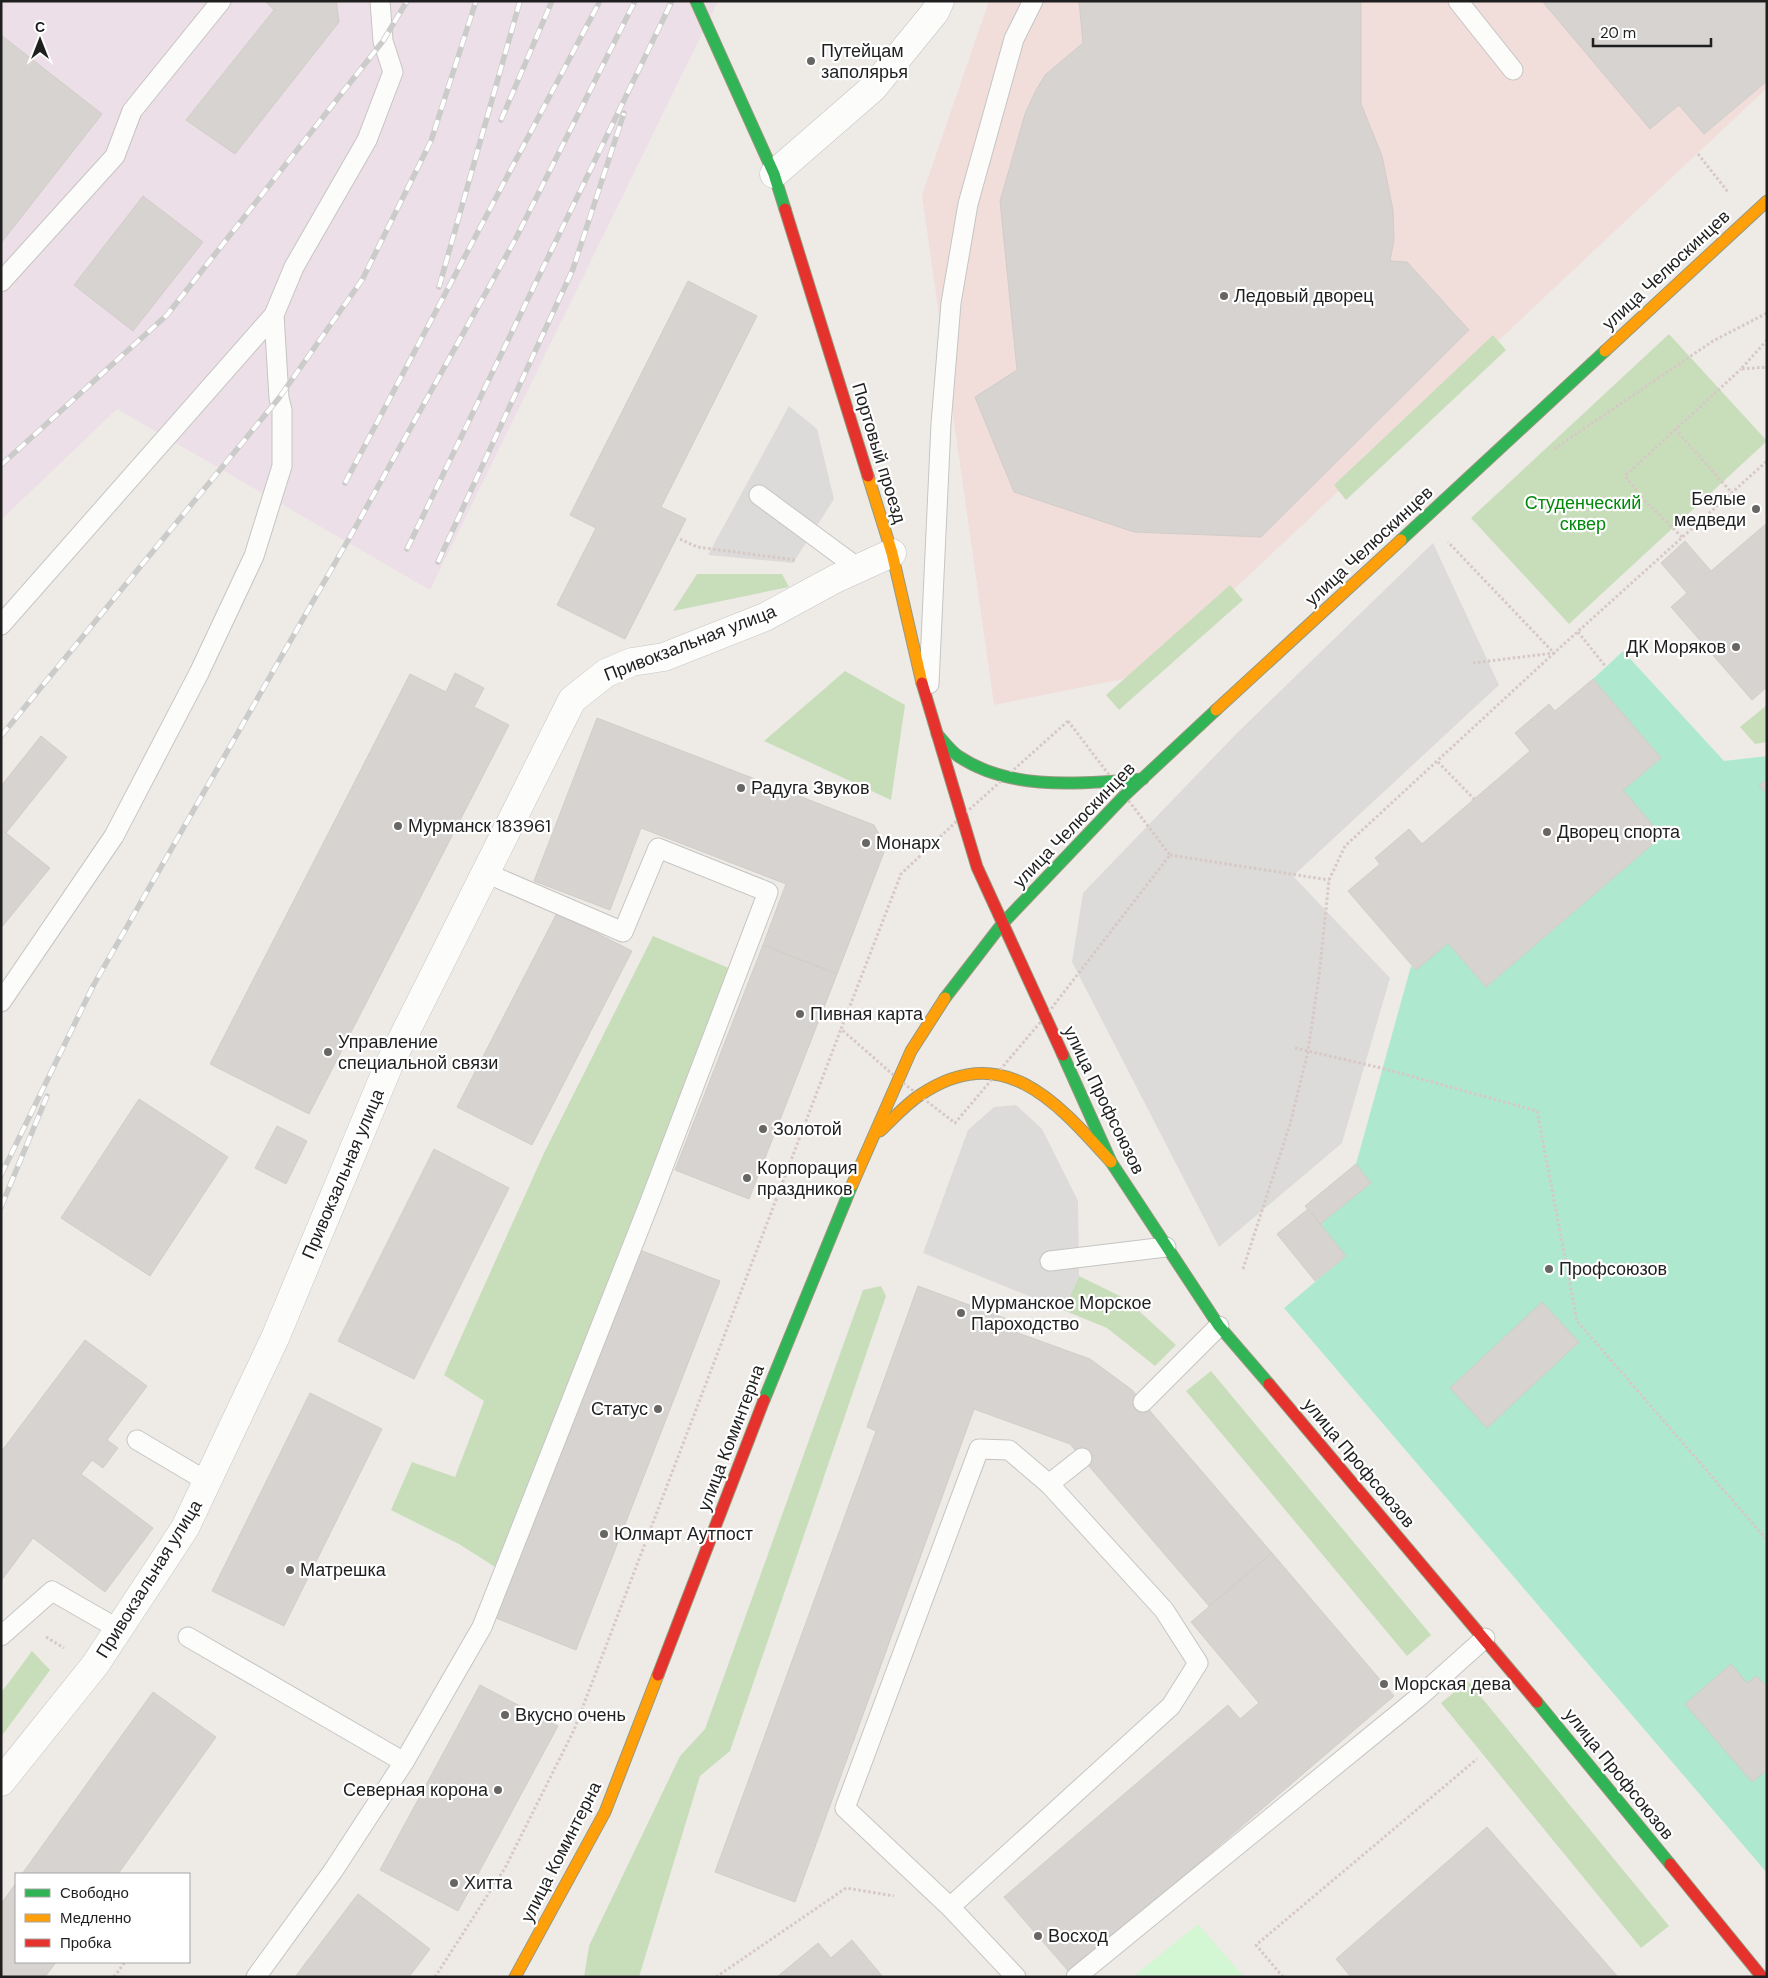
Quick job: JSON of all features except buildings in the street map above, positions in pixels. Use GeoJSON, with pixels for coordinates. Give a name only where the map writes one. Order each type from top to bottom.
{"type":"FeatureCollection","features":[{"type":"Feature","properties":{"kind":"main road","name":"Портовый проезд"},"geometry":{"type":"LineString","coordinates":[[696,1],[774,174],[892,553],[927,703],[977,868],[1002,924]]}},
{"type":"Feature","properties":{"kind":"main road","name":"улица Челюскинцев"},"geometry":{"type":"LineString","coordinates":[[1002,924],[1125,795],[1767,201]]}},
{"type":"Feature","properties":{"kind":"main road"},"geometry":{"type":"LineString","coordinates":[[937,734],[958,756],[980,769],[1006,777],[1078,782],[1143,778]]}},
{"type":"Feature","properties":{"kind":"main road","name":"улица Профсоюзов"},"geometry":{"type":"LineString","coordinates":[[1002,924],[1111,1162],[1219,1326],[1485,1638],[1762,1977]]}},
{"type":"Feature","properties":{"kind":"main road","name":"улица Коминтерна"},"geometry":{"type":"LineString","coordinates":[[516,1977],[605,1812],[784,1349],[911,1051],[949,992],[1002,924]]}},
{"type":"Feature","properties":{"kind":"main road"},"geometry":{"type":"LineString","coordinates":[[873,1138],[920,1095],[946,1080],[970,1073],[999,1072],[1025,1082],[1050,1098],[1076,1122],[1111,1162]]}},
{"type":"Feature","properties":{"kind":"street"},"geometry":{"type":"LineString","coordinates":[[774,174],[873,88],[935,12],[940,1]]}},
{"type":"Feature","properties":{"kind":"street","name":"Привокзальная улица"},"geometry":{"type":"LineString","coordinates":[[1,1782],[95,1665],[120,1630],[185,1528],[275,1338],[388,1067],[572,700],[606,672],[632,662],[664,657],[747,624],[847,573],[892,553]]}},
{"type":"Feature","properties":{"kind":"lane"},"geometry":{"type":"LineString","coordinates":[[1,282],[115,156],[132,111],[221,1]]}},
{"type":"Feature","properties":{"kind":"lane"},"geometry":{"type":"LineString","coordinates":[[1,625],[274,315],[294,268],[367,140],[393,72],[384,41],[380,1]]}},
{"type":"Feature","properties":{"kind":"lane"},"geometry":{"type":"LineString","coordinates":[[927,703],[932,648],[941,424],[951,303],[968,204],[1014,39],[1033,1]]}},
{"type":"Feature","properties":{"kind":"lane"},"geometry":{"type":"LineString","coordinates":[[1458,1],[1513,70]]}},
{"type":"Feature","properties":{"kind":"lane"},"geometry":{"type":"LineString","coordinates":[[1,1002],[114,836],[199,673],[254,556],[282,466],[282,410],[279,398],[274,315]]}},
{"type":"Feature","properties":{"kind":"lane"},"geometry":{"type":"LineString","coordinates":[[759,495],[847,573]]}},
{"type":"Feature","properties":{"kind":"lane"},"geometry":{"type":"LineString","coordinates":[[256,1977],[333,1871],[404,1762],[482,1628],[652,1195],[768,892],[658,848],[623,932],[486,873]]}},
{"type":"Feature","properties":{"kind":"lane"},"geometry":{"type":"LineString","coordinates":[[1050,1261],[1166,1248]]}},
{"type":"Feature","properties":{"kind":"lane"},"geometry":{"type":"LineString","coordinates":[[1143,1402],[1219,1326]]}},
{"type":"Feature","properties":{"kind":"lane"},"geometry":{"type":"LineString","coordinates":[[138,1440],[208,1482]]}},
{"type":"Feature","properties":{"kind":"lane"},"geometry":{"type":"LineString","coordinates":[[950,1907],[1170,1706],[1198,1663],[1164,1610],[1049,1484],[1009,1450],[979,1449],[845,1808],[950,1907],[1016,1977]]}},
{"type":"Feature","properties":{"kind":"lane"},"geometry":{"type":"LineString","coordinates":[[1049,1484],[1082,1458]]}},
{"type":"Feature","properties":{"kind":"lane"},"geometry":{"type":"LineString","coordinates":[[1,1636],[52,1591],[120,1630]]}},
{"type":"Feature","properties":{"kind":"lane"},"geometry":{"type":"LineString","coordinates":[[188,1637],[404,1762]]}},
{"type":"Feature","properties":{"kind":"lane"},"geometry":{"type":"LineString","coordinates":[[1076,1977],[1419,1697],[1485,1638]]}},
{"type":"Feature","properties":{"kind":"path"},"geometry":{"type":"LineString","coordinates":[[1552,449],[1712,341],[1767,313]]}},
{"type":"Feature","properties":{"kind":"path"},"geometry":{"type":"LineString","coordinates":[[1682,538],[1643,499],[1625,476],[1741,369],[1767,340]]}},
{"type":"Feature","properties":{"kind":"path"},"geometry":{"type":"LineString","coordinates":[[1741,369],[1767,367]]}},
{"type":"Feature","properties":{"kind":"path"},"geometry":{"type":"LineString","coordinates":[[1675,430],[1732,493]]}},
{"type":"Feature","properties":{"kind":"path"},"geometry":{"type":"LineString","coordinates":[[1243,1269],[1290,1124],[1308,1051],[1329,880],[1345,846],[1554,653],[1767,461]]}},
{"type":"Feature","properties":{"kind":"path"},"geometry":{"type":"LineString","coordinates":[[680,539],[697,547],[802,560],[847,573]]}},
{"type":"Feature","properties":{"kind":"path"},"geometry":{"type":"LineString","coordinates":[[1446,540],[1554,653]]}},
{"type":"Feature","properties":{"kind":"path"},"geometry":{"type":"LineString","coordinates":[[1578,632],[1606,667]]}},
{"type":"Feature","properties":{"kind":"path"},"geometry":{"type":"LineString","coordinates":[[1473,663],[1554,653]]}},
{"type":"Feature","properties":{"kind":"path"},"geometry":{"type":"LineString","coordinates":[[1438,762],[1474,799]]}},
{"type":"Feature","properties":{"kind":"path"},"geometry":{"type":"LineString","coordinates":[[1125,795],[1170,855],[1329,880]]}},
{"type":"Feature","properties":{"kind":"path"},"geometry":{"type":"LineString","coordinates":[[1044,1018],[1170,855]]}},
{"type":"Feature","properties":{"kind":"path"},"geometry":{"type":"LineString","coordinates":[[435,1977],[506,1868],[574,1730],[841,1029]]}},
{"type":"Feature","properties":{"kind":"path"},"geometry":{"type":"LineString","coordinates":[[1295,1048],[1381,1068],[1537,1111],[1577,1320],[1767,1540]]}},
{"type":"Feature","properties":{"kind":"path"},"geometry":{"type":"LineString","coordinates":[[40,1634],[95,1665]]}},
{"type":"Feature","properties":{"kind":"path"},"geometry":{"type":"LineString","coordinates":[[1283,1977],[1256,1945],[1477,1759]]}},
{"type":"Feature","properties":{"kind":"path"},"geometry":{"type":"LineString","coordinates":[[716,1977],[846,1888],[950,1907]]}},
{"type":"Feature","properties":{"kind":"path"},"geometry":{"type":"LineString","coordinates":[[114,1977],[124,1963]]}},
{"type":"Feature","properties":{"kind":"shaded area"},"geometry":{"type":"Polygon","coordinates":[[[1,1],[718,1],[430,590],[117,409],[1,520],[1,1]]]}},
{"type":"Feature","properties":{"kind":"shaded area"},"geometry":{"type":"Polygon","coordinates":[[[989,1],[1767,1],[1767,88],[1143,675],[994,705],[922,195],[989,1]]]}},
{"type":"Feature","properties":{"kind":"shaded area"},"geometry":{"type":"Polygon","coordinates":[[[789,406],[817,429],[834,499],[793,563],[708,555],[789,406]]]}},
{"type":"Feature","properties":{"kind":"shaded area"},"geometry":{"type":"Polygon","coordinates":[[[1433,543],[1499,685],[1293,876],[1390,978],[1342,1143],[1219,1247],[1072,962],[1083,893],[1236,734],[1433,543]]]}},
{"type":"Feature","properties":{"kind":"shaded area"},"geometry":{"type":"Polygon","coordinates":[[[1016,1105],[1042,1129],[1078,1201],[1079,1276],[1063,1310],[923,1253],[968,1130],[994,1107],[1016,1105]]]}},
{"type":"Feature","properties":{"kind":"green space","name":"Студенческий сквер"},"geometry":{"type":"Polygon","coordinates":[[[1669,334],[1767,441],[1569,624],[1471,518],[1669,334]]]}},
{"type":"Feature","properties":{"kind":"green space"},"geometry":{"type":"Polygon","coordinates":[[[1493,335],[1506,350],[1346,500],[1334,485],[1493,335]]]}},
{"type":"Feature","properties":{"kind":"green space"},"geometry":{"type":"Polygon","coordinates":[[[697,574],[782,574],[789,587],[673,611],[697,574]]]}},
{"type":"Feature","properties":{"kind":"green space"},"geometry":{"type":"Polygon","coordinates":[[[1230,585],[1243,600],[1119,710],[1106,695],[1230,585]]]}},
{"type":"Feature","properties":{"kind":"green space","name":"Профсоюзов"},"geometry":{"type":"Polygon","coordinates":[[[1623,651],[1724,761],[1767,756],[1767,1873],[1284,1308],[1346,1256],[1320,1224],[1371,1183],[1356,1164],[1411,966],[1416,970],[1448,943],[1486,987],[1662,836],[1623,790],[1661,758],[1593,679],[1623,651]]]}},
{"type":"Feature","properties":{"kind":"green space"},"geometry":{"type":"Polygon","coordinates":[[[845,671],[905,705],[891,800],[764,741],[845,671]]]}},
{"type":"Feature","properties":{"kind":"green space"},"geometry":{"type":"Polygon","coordinates":[[[1767,705],[1767,742],[1755,744],[1740,727],[1767,705]]]}},
{"type":"Feature","properties":{"kind":"green space"},"geometry":{"type":"Polygon","coordinates":[[[653,936],[731,969],[495,1567],[459,1544],[391,1510],[412,1462],[455,1477],[484,1401],[444,1375],[544,1153],[653,936]]]}},
{"type":"Feature","properties":{"kind":"green space"},"geometry":{"type":"Polygon","coordinates":[[[1079,1276],[1126,1299],[1176,1345],[1155,1366],[1107,1328],[1063,1310],[1079,1276]]]}},
{"type":"Feature","properties":{"kind":"green space"},"geometry":{"type":"Polygon","coordinates":[[[881,1286],[886,1296],[730,1751],[700,1776],[639,1977],[584,1977],[589,1946],[680,1756],[705,1729],[863,1290],[881,1286]]]}},
{"type":"Feature","properties":{"kind":"green space"},"geometry":{"type":"Polygon","coordinates":[[[1211,1371],[1431,1635],[1407,1656],[1186,1391],[1211,1371]]]}},
{"type":"Feature","properties":{"kind":"green space"},"geometry":{"type":"Polygon","coordinates":[[[32,1651],[50,1670],[1,1737],[1,1693],[32,1651]]]}},
{"type":"Feature","properties":{"kind":"green space"},"geometry":{"type":"Polygon","coordinates":[[[1468,1681],[1669,1926],[1641,1948],[1441,1703],[1468,1681]]]}},
{"type":"Feature","properties":{"kind":"green space"},"geometry":{"type":"Polygon","coordinates":[[[1198,1924],[1244,1977],[1133,1977],[1198,1924]]]}},
{"type":"Feature","properties":{"kind":"railway"},"geometry":{"type":"LineString","coordinates":[[1,465],[167,315],[383,41],[407,1]]}},
{"type":"Feature","properties":{"kind":"railway"},"geometry":{"type":"LineString","coordinates":[[1,736],[279,398],[362,280],[431,141],[476,1]]}},
{"type":"Feature","properties":{"kind":"railway"},"geometry":{"type":"LineString","coordinates":[[439,287],[520,1]]}},
{"type":"Feature","properties":{"kind":"railway"},"geometry":{"type":"LineString","coordinates":[[501,120],[552,1]]}},
{"type":"Feature","properties":{"kind":"railway"},"geometry":{"type":"LineString","coordinates":[[345,483],[600,1]]}},
{"type":"Feature","properties":{"kind":"railway"},"geometry":{"type":"LineString","coordinates":[[1,1175],[93,986],[355,528],[515,240],[635,1]]}},
{"type":"Feature","properties":{"kind":"railway"},"geometry":{"type":"LineString","coordinates":[[407,549],[672,1]]}},
{"type":"Feature","properties":{"kind":"railway"},"geometry":{"type":"LineString","coordinates":[[438,562],[573,269],[624,113]]}},
{"type":"Feature","properties":{"kind":"railway"},"geometry":{"type":"LineString","coordinates":[[1,1207],[47,1096]]}},
{"type":"Feature","properties":{"kind":"traffic: fast"},"geometry":{"type":"LineString","coordinates":[[696,1],[774,174],[785,209]]}},
{"type":"Feature","properties":{"kind":"traffic: fast"},"geometry":{"type":"LineString","coordinates":[[1401,540],[1605,351]]}},
{"type":"Feature","properties":{"kind":"traffic: fast"},"geometry":{"type":"LineString","coordinates":[[945,998],[1002,924],[1125,795],[1216,710]]}},
{"type":"Feature","properties":{"kind":"traffic: fast"},"geometry":{"type":"LineString","coordinates":[[937,734],[958,756],[979,767],[1001,775],[1024,780],[1072,783],[1143,779]]}},
{"type":"Feature","properties":{"kind":"traffic: fast"},"geometry":{"type":"LineString","coordinates":[[1063,1055],[1111,1162],[1219,1326],[1269,1384]]}},
{"type":"Feature","properties":{"kind":"traffic: fast"},"geometry":{"type":"LineString","coordinates":[[764,1400],[852,1185]]}},
{"type":"Feature","properties":{"kind":"traffic: fast"},"geometry":{"type":"LineString","coordinates":[[1537,1702],[1670,1864]]}},
{"type":"Feature","properties":{"kind":"traffic: slow"},"geometry":{"type":"LineString","coordinates":[[1605,351],[1767,201]]}},
{"type":"Feature","properties":{"kind":"traffic: slow"},"geometry":{"type":"LineString","coordinates":[[868,476],[892,553],[922,683]]}},
{"type":"Feature","properties":{"kind":"traffic: slow"},"geometry":{"type":"LineString","coordinates":[[1216,710],[1401,540]]}},
{"type":"Feature","properties":{"kind":"traffic: slow"},"geometry":{"type":"LineString","coordinates":[[852,1185],[911,1051],[945,998]]}},
{"type":"Feature","properties":{"kind":"traffic: slow"},"geometry":{"type":"LineString","coordinates":[[880,1131],[920,1095],[950,1079],[977,1073],[1003,1076],[1026,1085],[1049,1100],[1070,1118],[1111,1162]]}},
{"type":"Feature","properties":{"kind":"traffic: slow"},"geometry":{"type":"LineString","coordinates":[[515,1977],[605,1812],[658,1675]]}},
{"type":"Feature","properties":{"kind":"traffic: jam"},"geometry":{"type":"LineString","coordinates":[[785,209],[868,476]]}},
{"type":"Feature","properties":{"kind":"traffic: jam"},"geometry":{"type":"LineString","coordinates":[[922,683],[977,867],[1063,1055]]}},
{"type":"Feature","properties":{"kind":"traffic: jam"},"geometry":{"type":"LineString","coordinates":[[1269,1384],[1537,1702]]}},
{"type":"Feature","properties":{"kind":"traffic: jam"},"geometry":{"type":"LineString","coordinates":[[658,1675],[764,1400]]}},
{"type":"Feature","properties":{"kind":"traffic: jam"},"geometry":{"type":"LineString","coordinates":[[1670,1864],[1762,1977]]}},
{"type":"Feature","properties":{"kind":"place","name":"Путейцам заполярья"},"geometry":{"type":"Point","coordinates":[811,61]}},
{"type":"Feature","properties":{"kind":"place","name":"Ледовый дворец"},"geometry":{"type":"Point","coordinates":[1224,296]}},
{"type":"Feature","properties":{"kind":"place","name":"Белые медведи"},"geometry":{"type":"Point","coordinates":[1756,509]}},
{"type":"Feature","properties":{"kind":"place","name":"ДК Моряков"},"geometry":{"type":"Point","coordinates":[1736,647]}},
{"type":"Feature","properties":{"kind":"place","name":"Радуга Звуков"},"geometry":{"type":"Point","coordinates":[741,788]}},
{"type":"Feature","properties":{"kind":"place","name":"Мурманск 183961"},"geometry":{"type":"Point","coordinates":[398,826]}},
{"type":"Feature","properties":{"kind":"place","name":"Дворец спорта"},"geometry":{"type":"Point","coordinates":[1547,832]}},
{"type":"Feature","properties":{"kind":"place","name":"Монарх"},"geometry":{"type":"Point","coordinates":[866,843]}},
{"type":"Feature","properties":{"kind":"place","name":"Пивная карта"},"geometry":{"type":"Point","coordinates":[800,1014]}},
{"type":"Feature","properties":{"kind":"place","name":"Управление специальной связи"},"geometry":{"type":"Point","coordinates":[328,1052]}},
{"type":"Feature","properties":{"kind":"place","name":"Золотой"},"geometry":{"type":"Point","coordinates":[763,1129]}},
{"type":"Feature","properties":{"kind":"place","name":"Корпорация праздников"},"geometry":{"type":"Point","coordinates":[747,1178]}},
{"type":"Feature","properties":{"kind":"place","name":"Профсоюзов"},"geometry":{"type":"Point","coordinates":[1549,1269]}},
{"type":"Feature","properties":{"kind":"place","name":"Мурманское Морское Пароходство"},"geometry":{"type":"Point","coordinates":[961,1313]}},
{"type":"Feature","properties":{"kind":"place","name":"Статус"},"geometry":{"type":"Point","coordinates":[658,1409]}},
{"type":"Feature","properties":{"kind":"place","name":"Юлмарт Аутпост"},"geometry":{"type":"Point","coordinates":[604,1534]}},
{"type":"Feature","properties":{"kind":"place","name":"Матрешка"},"geometry":{"type":"Point","coordinates":[290,1570]}},
{"type":"Feature","properties":{"kind":"place","name":"Морская дева"},"geometry":{"type":"Point","coordinates":[1384,1684]}},
{"type":"Feature","properties":{"kind":"place","name":"Вкусно очень"},"geometry":{"type":"Point","coordinates":[505,1715]}},
{"type":"Feature","properties":{"kind":"place","name":"Северная корона"},"geometry":{"type":"Point","coordinates":[498,1790]}},
{"type":"Feature","properties":{"kind":"place","name":"Хитта"},"geometry":{"type":"Point","coordinates":[454,1883]}},
{"type":"Feature","properties":{"kind":"place","name":"Восход"},"geometry":{"type":"Point","coordinates":[1038,1936]}}]}
